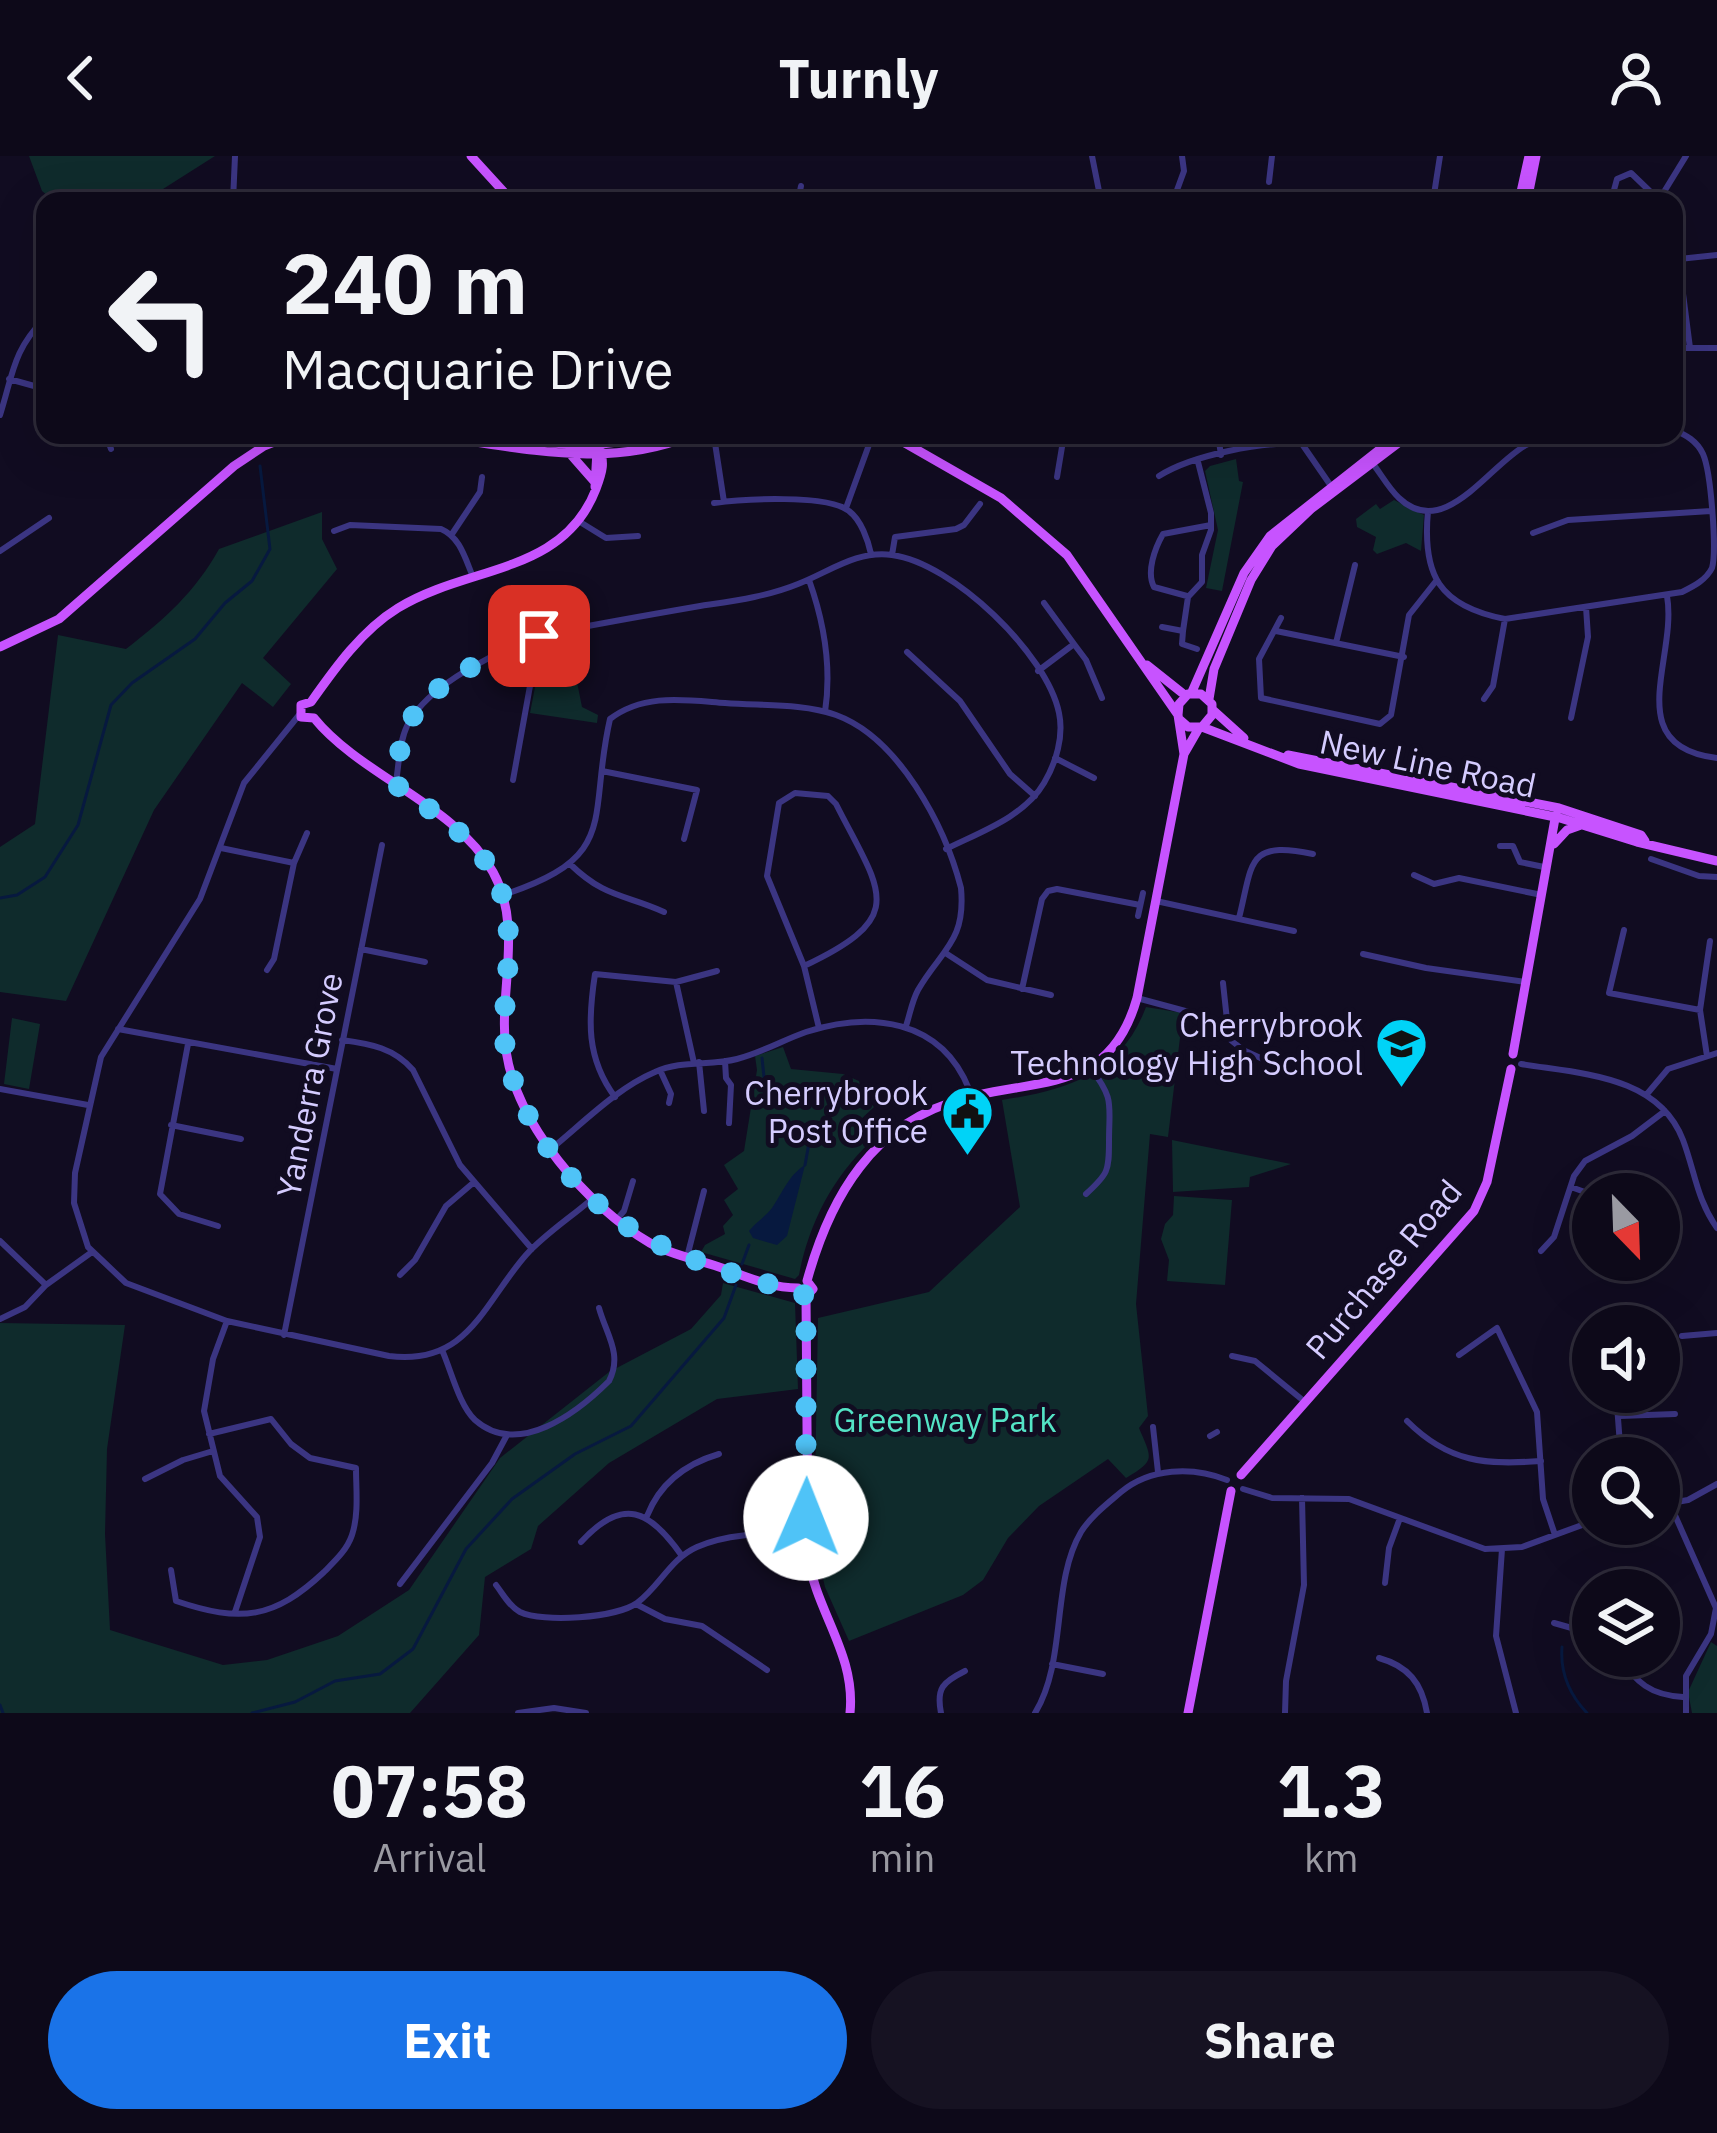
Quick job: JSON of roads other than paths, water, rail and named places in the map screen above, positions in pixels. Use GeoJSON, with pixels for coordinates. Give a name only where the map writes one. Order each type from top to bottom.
{"type":"FeatureCollection","features":[{"type":"Feature","properties":{"kind":"main road"},"geometry":{"type":"LineString","coordinates":[[471,156],[504,192]]}},
{"type":"Feature","properties":{"kind":"main road"},"geometry":{"type":"LineString","coordinates":[[1525,192],[1533,156]]}},
{"type":"Feature","properties":{"kind":"main road"},"geometry":{"type":"LineString","coordinates":[[0,646],[59,619],[234,466],[269,444]]}},
{"type":"Feature","properties":{"kind":"main road"},"geometry":{"type":"LineString","coordinates":[[471,444],[572,455],[632,444]]}},
{"type":"Feature","properties":{"kind":"main road"},"geometry":{"type":"LineString","coordinates":[[536,444],[624,453],[658,444]]}},
{"type":"Feature","properties":{"kind":"main road"},"geometry":{"type":"LineString","coordinates":[[907,444],[979,484],[1035,524],[1078,568],[1158,692],[1188,727],[1201,728]]}},
{"type":"Feature","properties":{"kind":"main road"},"geometry":{"type":"LineString","coordinates":[[1184,754],[1210,720],[1214,669],[1258,565],[1291,526],[1388,444]]}},
{"type":"Feature","properties":{"kind":"main road"},"geometry":{"type":"LineString","coordinates":[[850,1713],[847,1660],[813,1581],[807,1533],[804,1288],[827,1217],[860,1166],[918,1117],[970,1094],[1058,1082],[1090,1067],[1120,1036],[1137,998],[1184,754],[1178,704],[1189,695],[1255,557],[1270,536],[1331,486],[1396,444]]}},
{"type":"Feature","properties":{"kind":"main road"},"geometry":{"type":"LineString","coordinates":[[596,485],[599,452]]}},
{"type":"Feature","properties":{"kind":"main road"},"geometry":{"type":"LineString","coordinates":[[624,453],[596,485],[580,522],[549,549],[411,601],[374,626],[311,702],[301,705],[300,714],[314,718],[477,849],[503,895],[509,940],[506,1055],[526,1113],[592,1199],[656,1246],[774,1286],[804,1288]]}},
{"type":"Feature","properties":{"kind":"main road"},"geometry":{"type":"LineString","coordinates":[[572,455],[596,485]]}},
{"type":"Feature","properties":{"kind":"main road"},"geometry":{"type":"LineString","coordinates":[[1142,662],[1211,705]]}},
{"type":"Feature","properties":{"kind":"main road"},"geometry":{"type":"LineString","coordinates":[[311,702],[317,708],[314,718]]}},
{"type":"Feature","properties":{"kind":"main road","name":"New Line Road"},"geometry":{"type":"LineString","coordinates":[[1211,705],[1234,733],[1271,750],[1558,814],[1640,835],[1646,841]]}},
{"type":"Feature","properties":{"kind":"main road","name":"New Line Road"},"geometry":{"type":"LineString","coordinates":[[1201,728],[1299,764],[1558,814],[1637,842],[1717,861]]}},
{"type":"Feature","properties":{"kind":"main road"},"geometry":{"type":"LineString","coordinates":[[1533,812],[1551,847]]}},
{"type":"Feature","properties":{"kind":"main road"},"geometry":{"type":"LineString","coordinates":[[1526,982],[1558,814]]}},
{"type":"Feature","properties":{"kind":"main road"},"geometry":{"type":"LineString","coordinates":[[1545,880],[1551,847],[1570,828],[1587,824]]}},
{"type":"Feature","properties":{"kind":"main road","name":"Purchase Road"},"geometry":{"type":"LineString","coordinates":[[1234,1486],[1233,1474],[1240,1475],[1474,1211],[1487,1182],[1516,1067],[1506,1060],[1513,1054],[1526,982]]}},
{"type":"Feature","properties":{"kind":"main road"},"geometry":{"type":"LineString","coordinates":[[1188,1713],[1234,1486]]}},
{"type":"Feature","properties":{"kind":"street"},"geometry":{"type":"LineString","coordinates":[[234,192],[235,156]]}},
{"type":"Feature","properties":{"kind":"street"},"geometry":{"type":"LineString","coordinates":[[1092,156],[1100,192]]}},
{"type":"Feature","properties":{"kind":"street"},"geometry":{"type":"LineString","coordinates":[[1176,192],[1184,170],[1182,156]]}},
{"type":"Feature","properties":{"kind":"street"},"geometry":{"type":"LineString","coordinates":[[1269,182],[1272,156]]}},
{"type":"Feature","properties":{"kind":"street"},"geometry":{"type":"LineString","coordinates":[[1434,192],[1440,156]]}},
{"type":"Feature","properties":{"kind":"street"},"geometry":{"type":"LineString","coordinates":[[1664,192],[1686,156]]}},
{"type":"Feature","properties":{"kind":"street"},"geometry":{"type":"LineString","coordinates":[[1613,192],[1617,179],[1630,173],[1650,192]]}},
{"type":"Feature","properties":{"kind":"street"},"geometry":{"type":"LineString","coordinates":[[800,192],[801,186]]}},
{"type":"Feature","properties":{"kind":"street"},"geometry":{"type":"LineString","coordinates":[[1683,258],[1717,255]]}},
{"type":"Feature","properties":{"kind":"street"},"geometry":{"type":"LineString","coordinates":[[1683,296],[1690,348]]}},
{"type":"Feature","properties":{"kind":"street"},"geometry":{"type":"LineString","coordinates":[[0,415],[27,336],[36,327]]}},
{"type":"Feature","properties":{"kind":"street"},"geometry":{"type":"LineString","coordinates":[[1683,348],[1717,347]]}},
{"type":"Feature","properties":{"kind":"street"},"geometry":{"type":"LineString","coordinates":[[9,380],[36,387]]}},
{"type":"Feature","properties":{"kind":"street"},"geometry":{"type":"LineString","coordinates":[[1428,511],[1425,545],[1436,581],[1484,615],[1505,619],[1667,596],[1696,585],[1714,571],[1712,511],[1703,455],[1683,434]]}},
{"type":"Feature","properties":{"kind":"street"},"geometry":{"type":"LineString","coordinates":[[110,444],[112,449]]}},
{"type":"Feature","properties":{"kind":"street"},"geometry":{"type":"LineString","coordinates":[[715,444],[724,502]]}},
{"type":"Feature","properties":{"kind":"street"},"geometry":{"type":"LineString","coordinates":[[846,508],[869,444]]}},
{"type":"Feature","properties":{"kind":"street"},"geometry":{"type":"LineString","coordinates":[[1057,477],[1062,444]]}},
{"type":"Feature","properties":{"kind":"street"},"geometry":{"type":"LineString","coordinates":[[1219,444],[1221,455]]}},
{"type":"Feature","properties":{"kind":"street"},"geometry":{"type":"LineString","coordinates":[[1159,476],[1264,444]]}},
{"type":"Feature","properties":{"kind":"street"},"geometry":{"type":"LineString","coordinates":[[1302,444],[1331,486]]}},
{"type":"Feature","properties":{"kind":"street"},"geometry":{"type":"LineString","coordinates":[[1370,461],[1400,499],[1428,511],[1457,502],[1529,444]]}},
{"type":"Feature","properties":{"kind":"street"},"geometry":{"type":"LineString","coordinates":[[1197,649],[1182,644],[1188,596],[1202,582],[1202,555],[1210,525],[1198,462]]}},
{"type":"Feature","properties":{"kind":"street"},"geometry":{"type":"LineString","coordinates":[[452,534],[480,492],[482,477]]}},
{"type":"Feature","properties":{"kind":"street"},"geometry":{"type":"LineString","coordinates":[[714,503],[793,500],[846,508],[857,520],[871,554]]}},
{"type":"Feature","properties":{"kind":"street"},"geometry":{"type":"LineString","coordinates":[[892,555],[895,537],[956,529],[980,505]]}},
{"type":"Feature","properties":{"kind":"street"},"geometry":{"type":"LineString","coordinates":[[1533,533],[1568,520],[1712,511]]}},
{"type":"Feature","properties":{"kind":"street"},"geometry":{"type":"LineString","coordinates":[[0,550],[49,518]]}},
{"type":"Feature","properties":{"kind":"street"},"geometry":{"type":"LineString","coordinates":[[580,522],[606,538],[638,536]]}},
{"type":"Feature","properties":{"kind":"street"},"geometry":{"type":"LineString","coordinates":[[334,531],[350,525],[429,527],[452,534],[472,577]]}},
{"type":"Feature","properties":{"kind":"street"},"geometry":{"type":"LineString","coordinates":[[1188,596],[1154,587],[1150,581],[1156,547],[1163,534],[1210,525]]}},
{"type":"Feature","properties":{"kind":"street"},"geometry":{"type":"LineString","coordinates":[[395,784],[407,726],[426,702],[470,669],[539,636],[767,595],[857,556],[892,555],[923,565],[987,605],[1038,671],[1058,710],[1055,758],[1035,796],[1019,811],[946,849]]}},
{"type":"Feature","properties":{"kind":"street"},"geometry":{"type":"LineString","coordinates":[[1336,643],[1355,566]]}},
{"type":"Feature","properties":{"kind":"street"},"geometry":{"type":"LineString","coordinates":[[808,580],[821,616],[829,672],[825,712]]}},
{"type":"Feature","properties":{"kind":"street"},"geometry":{"type":"LineString","coordinates":[[1281,618],[1259,659],[1258,693],[1268,702],[1380,724],[1391,715],[1409,615],[1436,581]]}},
{"type":"Feature","properties":{"kind":"street"},"geometry":{"type":"LineString","coordinates":[[1667,596],[1670,631],[1658,716],[1668,737],[1680,747],[1717,758]]}},
{"type":"Feature","properties":{"kind":"street"},"geometry":{"type":"LineString","coordinates":[[1044,603],[1086,660],[1102,698]]}},
{"type":"Feature","properties":{"kind":"street"},"geometry":{"type":"LineString","coordinates":[[1570,718],[1588,637],[1586,608]]}},
{"type":"Feature","properties":{"kind":"street"},"geometry":{"type":"LineString","coordinates":[[1484,699],[1493,686],[1505,619]]}},
{"type":"Feature","properties":{"kind":"street"},"geometry":{"type":"LineString","coordinates":[[1162,627],[1183,632]]}},
{"type":"Feature","properties":{"kind":"street"},"geometry":{"type":"LineString","coordinates":[[1276,631],[1404,657]]}},
{"type":"Feature","properties":{"kind":"street"},"geometry":{"type":"LineString","coordinates":[[513,780],[539,636]]}},
{"type":"Feature","properties":{"kind":"street"},"geometry":{"type":"LineString","coordinates":[[1038,671],[1074,644]]}},
{"type":"Feature","properties":{"kind":"street"},"geometry":{"type":"LineString","coordinates":[[907,652],[960,701],[1010,774],[1035,796]]}},
{"type":"Feature","properties":{"kind":"street"},"geometry":{"type":"LineString","coordinates":[[503,895],[546,881],[587,844],[596,821],[610,719],[633,706],[672,699],[825,712],[860,726],[885,743],[909,773],[957,873],[962,905],[956,936],[917,992],[906,1026]]}},
{"type":"Feature","properties":{"kind":"street"},"geometry":{"type":"LineString","coordinates":[[1289,717],[1292,705]]}},
{"type":"Feature","properties":{"kind":"street"},"geometry":{"type":"LineString","coordinates":[[300,714],[244,783],[200,899],[98,1067],[74,1196],[78,1223],[92,1252],[126,1283],[227,1322],[397,1357],[442,1350],[474,1327],[532,1249],[592,1199]]}},
{"type":"Feature","properties":{"kind":"street"},"geometry":{"type":"LineString","coordinates":[[1055,758],[1094,778]]}},
{"type":"Feature","properties":{"kind":"street"},"geometry":{"type":"LineString","coordinates":[[602,771],[697,790],[684,838]]}},
{"type":"Feature","properties":{"kind":"street"},"geometry":{"type":"LineString","coordinates":[[804,966],[848,945],[875,918],[879,907],[878,895],[836,804],[828,796],[796,793],[778,803],[766,867],[772,895],[804,966],[819,1028]]}},
{"type":"Feature","properties":{"kind":"street"},"geometry":{"type":"LineString","coordinates":[[267,970],[274,958],[294,862],[307,832]]}},
{"type":"Feature","properties":{"kind":"street","name":"Yanderra Grove"},"geometry":{"type":"LineString","coordinates":[[284,1335],[382,845]]}},
{"type":"Feature","properties":{"kind":"street"},"geometry":{"type":"LineString","coordinates":[[1500,846],[1514,846],[1520,862],[1544,867]]}},
{"type":"Feature","properties":{"kind":"street"},"geometry":{"type":"LineString","coordinates":[[221,848],[294,862]]}},
{"type":"Feature","properties":{"kind":"street"},"geometry":{"type":"LineString","coordinates":[[1239,918],[1258,856],[1283,848],[1313,854]]}},
{"type":"Feature","properties":{"kind":"street"},"geometry":{"type":"LineString","coordinates":[[1651,859],[1717,878]]}},
{"type":"Feature","properties":{"kind":"street"},"geometry":{"type":"LineString","coordinates":[[570,864],[590,884],[616,898],[664,913]]}},
{"type":"Feature","properties":{"kind":"street"},"geometry":{"type":"LineString","coordinates":[[1414,875],[1434,884],[1459,878],[1543,895]]}},
{"type":"Feature","properties":{"kind":"street"},"geometry":{"type":"LineString","coordinates":[[1022,989],[1042,899],[1048,891],[1140,905]]}},
{"type":"Feature","properties":{"kind":"street"},"geometry":{"type":"LineString","coordinates":[[1138,916],[1143,893]]}},
{"type":"Feature","properties":{"kind":"street"},"geometry":{"type":"LineString","coordinates":[[1156,902],[1294,931]]}},
{"type":"Feature","properties":{"kind":"street"},"geometry":{"type":"LineString","coordinates":[[1624,930],[1610,993],[1700,1010]]}},
{"type":"Feature","properties":{"kind":"street"},"geometry":{"type":"LineString","coordinates":[[1707,1056],[1700,1010],[1710,941]]}},
{"type":"Feature","properties":{"kind":"street"},"geometry":{"type":"LineString","coordinates":[[361,949],[425,962]]}},
{"type":"Feature","properties":{"kind":"street"},"geometry":{"type":"LineString","coordinates":[[947,954],[987,980],[1051,995]]}},
{"type":"Feature","properties":{"kind":"street"},"geometry":{"type":"LineString","coordinates":[[1363,954],[1526,982]]}},
{"type":"Feature","properties":{"kind":"street"},"geometry":{"type":"LineString","coordinates":[[614,1097],[597,1071],[590,1039],[588,1018],[596,974],[676,982],[717,971]]}},
{"type":"Feature","properties":{"kind":"street"},"geometry":{"type":"LineString","coordinates":[[676,982],[704,1111]]}},
{"type":"Feature","properties":{"kind":"street"},"geometry":{"type":"LineString","coordinates":[[1218,1028],[1227,1020],[1223,983]]}},
{"type":"Feature","properties":{"kind":"street"},"geometry":{"type":"LineString","coordinates":[[1137,998],[1183,1009],[1218,1028],[1243,1050],[1276,1066]]}},
{"type":"Feature","properties":{"kind":"street"},"geometry":{"type":"LineString","coordinates":[[551,1149],[614,1097],[660,1070],[725,1060],[819,1028],[858,1021],[906,1026],[939,1044],[956,1062],[970,1094]]}},
{"type":"Feature","properties":{"kind":"street"},"geometry":{"type":"LineString","coordinates":[[118,1029],[337,1069]]}},
{"type":"Feature","properties":{"kind":"street"},"geometry":{"type":"LineString","coordinates":[[342,1040],[402,1057],[460,1165],[532,1249]]}},
{"type":"Feature","properties":{"kind":"street"},"geometry":{"type":"LineString","coordinates":[[188,1044],[160,1194],[179,1214],[218,1226]]}},
{"type":"Feature","properties":{"kind":"street"},"geometry":{"type":"LineString","coordinates":[[1647,1094],[1668,1069],[1717,1053]]}},
{"type":"Feature","properties":{"kind":"street"},"geometry":{"type":"LineString","coordinates":[[725,1060],[731,1085],[729,1123]]}},
{"type":"Feature","properties":{"kind":"street"},"geometry":{"type":"LineString","coordinates":[[1086,1194],[1110,1165],[1113,1115],[1108,1092],[1090,1067]]}},
{"type":"Feature","properties":{"kind":"street"},"geometry":{"type":"LineString","coordinates":[[1516,1067],[1614,1081],[1647,1094],[1665,1111],[1683,1140],[1702,1207],[1717,1228]]}},
{"type":"Feature","properties":{"kind":"street"},"geometry":{"type":"LineString","coordinates":[[660,1070],[671,1094],[669,1103]]}},
{"type":"Feature","properties":{"kind":"street"},"geometry":{"type":"LineString","coordinates":[[0,1089],[88,1105]]}},
{"type":"Feature","properties":{"kind":"street"},"geometry":{"type":"LineString","coordinates":[[1541,1251],[1554,1237],[1570,1187],[1585,1161],[1633,1136],[1665,1111]]}},
{"type":"Feature","properties":{"kind":"street"},"geometry":{"type":"LineString","coordinates":[[172,1125],[241,1139]]}},
{"type":"Feature","properties":{"kind":"street"},"geometry":{"type":"LineString","coordinates":[[617,1219],[632,1180]]}},
{"type":"Feature","properties":{"kind":"street"},"geometry":{"type":"LineString","coordinates":[[400,1275],[415,1260],[446,1206],[473,1183]]}},
{"type":"Feature","properties":{"kind":"street"},"geometry":{"type":"LineString","coordinates":[[687,1257],[704,1191]]}},
{"type":"Feature","properties":{"kind":"street"},"geometry":{"type":"LineString","coordinates":[[0,1241],[46,1285]]}},
{"type":"Feature","properties":{"kind":"street"},"geometry":{"type":"LineString","coordinates":[[0,1319],[26,1307],[46,1285],[92,1252]]}},
{"type":"Feature","properties":{"kind":"street"},"geometry":{"type":"LineString","coordinates":[[442,1350],[471,1416],[506,1435],[533,1434],[609,1381],[614,1348],[599,1308]]}},
{"type":"Feature","properties":{"kind":"street"},"geometry":{"type":"LineString","coordinates":[[227,1322],[204,1411],[220,1476],[251,1508],[260,1525],[234,1612]]}},
{"type":"Feature","properties":{"kind":"street"},"geometry":{"type":"LineString","coordinates":[[1459,1355],[1497,1328],[1537,1412],[1543,1499],[1555,1535]]}},
{"type":"Feature","properties":{"kind":"street"},"geometry":{"type":"LineString","coordinates":[[1682,1336],[1717,1333]]}},
{"type":"Feature","properties":{"kind":"street"},"geometry":{"type":"LineString","coordinates":[[1232,1356],[1255,1361],[1305,1402]]}},
{"type":"Feature","properties":{"kind":"street"},"geometry":{"type":"LineString","coordinates":[[1619,1413],[1620,1437]]}},
{"type":"Feature","properties":{"kind":"street"},"geometry":{"type":"LineString","coordinates":[[1620,1417],[1675,1414]]}},
{"type":"Feature","properties":{"kind":"street"},"geometry":{"type":"LineString","coordinates":[[171,1570],[176,1601],[249,1614],[279,1607],[336,1560],[355,1525],[356,1468],[310,1458],[271,1419],[209,1433]]}},
{"type":"Feature","properties":{"kind":"street"},"geometry":{"type":"LineString","coordinates":[[1407,1421],[1416,1431],[1475,1462],[1541,1461]]}},
{"type":"Feature","properties":{"kind":"street"},"geometry":{"type":"LineString","coordinates":[[1153,1427],[1158,1472]]}},
{"type":"Feature","properties":{"kind":"street"},"geometry":{"type":"LineString","coordinates":[[400,1584],[492,1463],[506,1435]]}},
{"type":"Feature","properties":{"kind":"street"},"geometry":{"type":"LineString","coordinates":[[145,1479],[213,1451]]}},
{"type":"Feature","properties":{"kind":"street"},"geometry":{"type":"LineString","coordinates":[[646,1516],[662,1484],[718,1454]]}},
{"type":"Feature","properties":{"kind":"street"},"geometry":{"type":"LineString","coordinates":[[1035,1713],[1047,1690],[1079,1534],[1128,1486],[1158,1472],[1272,1498],[1349,1499],[1468,1544],[1502,1550],[1572,1529]]}},
{"type":"Feature","properties":{"kind":"street"},"geometry":{"type":"LineString","coordinates":[[1680,1501],[1717,1484]]}},
{"type":"Feature","properties":{"kind":"street"},"geometry":{"type":"LineString","coordinates":[[1285,1713],[1286,1681],[1304,1585],[1303,1498]]}},
{"type":"Feature","properties":{"kind":"street"},"geometry":{"type":"LineString","coordinates":[[580,1543],[604,1520],[617,1515],[646,1516],[661,1526],[682,1556]]}},
{"type":"Feature","properties":{"kind":"street"},"geometry":{"type":"LineString","coordinates":[[1385,1583],[1389,1548],[1400,1519]]}},
{"type":"Feature","properties":{"kind":"street"},"geometry":{"type":"LineString","coordinates":[[1680,1531],[1713,1596],[1716,1622],[1686,1676],[1686,1713]]}},
{"type":"Feature","properties":{"kind":"street"},"geometry":{"type":"LineString","coordinates":[[496,1585],[510,1605],[533,1616],[604,1616],[636,1604],[682,1556],[725,1538],[807,1533]]}},
{"type":"Feature","properties":{"kind":"street"},"geometry":{"type":"LineString","coordinates":[[1502,1550],[1496,1636],[1516,1713]]}},
{"type":"Feature","properties":{"kind":"street"},"geometry":{"type":"LineString","coordinates":[[636,1604],[665,1619],[702,1626],[767,1670]]}},
{"type":"Feature","properties":{"kind":"street"},"geometry":{"type":"LineString","coordinates":[[1554,1623],[1572,1628]]}},
{"type":"Feature","properties":{"kind":"street"},"geometry":{"type":"LineString","coordinates":[[1379,1658],[1410,1673],[1423,1694],[1427,1713]]}},
{"type":"Feature","properties":{"kind":"street"},"geometry":{"type":"LineString","coordinates":[[1052,1664],[1103,1673]]}},
{"type":"Feature","properties":{"kind":"street"},"geometry":{"type":"LineString","coordinates":[[940,1713],[940,1688],[965,1671]]}},
{"type":"Feature","properties":{"kind":"street"},"geometry":{"type":"LineString","coordinates":[[1634,1677],[1642,1687],[1683,1697]]}},
{"type":"Feature","properties":{"kind":"street"},"geometry":{"type":"LineString","coordinates":[[518,1713],[554,1708],[586,1713]]}},
{"type":"Feature","properties":{"kind":"water"},"geometry":{"type":"Polygon","coordinates":[[[805,1165],[787,1236],[777,1245],[753,1238],[749,1231],[805,1165]]]}},
{"type":"Feature","properties":{"kind":"waterway"},"geometry":{"type":"LineString","coordinates":[[0,898],[17,895],[45,877],[78,825],[111,705],[132,683],[195,639],[225,603],[252,581],[270,549],[260,466]]}},
{"type":"Feature","properties":{"kind":"waterway"},"geometry":{"type":"LineString","coordinates":[[762,1058],[766,1096],[778,1107]]}},
{"type":"Feature","properties":{"kind":"waterway"},"geometry":{"type":"LineString","coordinates":[[805,1165],[811,1132]]}},
{"type":"Feature","properties":{"kind":"waterway"},"geometry":{"type":"LineString","coordinates":[[742,1264],[749,1245]]}},
{"type":"Feature","properties":{"kind":"waterway"},"geometry":{"type":"LineString","coordinates":[[252,1713],[295,1702],[335,1681],[380,1674],[413,1649],[466,1549],[512,1499],[575,1454],[631,1426],[724,1318],[736,1285]]}},
{"type":"Feature","properties":{"kind":"waterway"},"geometry":{"type":"LineString","coordinates":[[1562,1647],[1567,1683],[1587,1713]]}},
{"type":"Feature","properties":{"kind":"waterway"},"geometry":{"type":"LineString","coordinates":[[0,1705],[3,1713]]}},
{"type":"Feature","properties":{"kind":"place","name":"Cherrybrook Technology High School"},"geometry":{"type":"Point","coordinates":[1402,1089]}},
{"type":"Feature","properties":{"kind":"place","name":"Cherrybrook Post Office"},"geometry":{"type":"Point","coordinates":[967,1157]}},
{"type":"Feature","properties":{"kind":"park label","name":"Greenway Park"},"geometry":{"type":"Point","coordinates":[945,1419]}}]}
